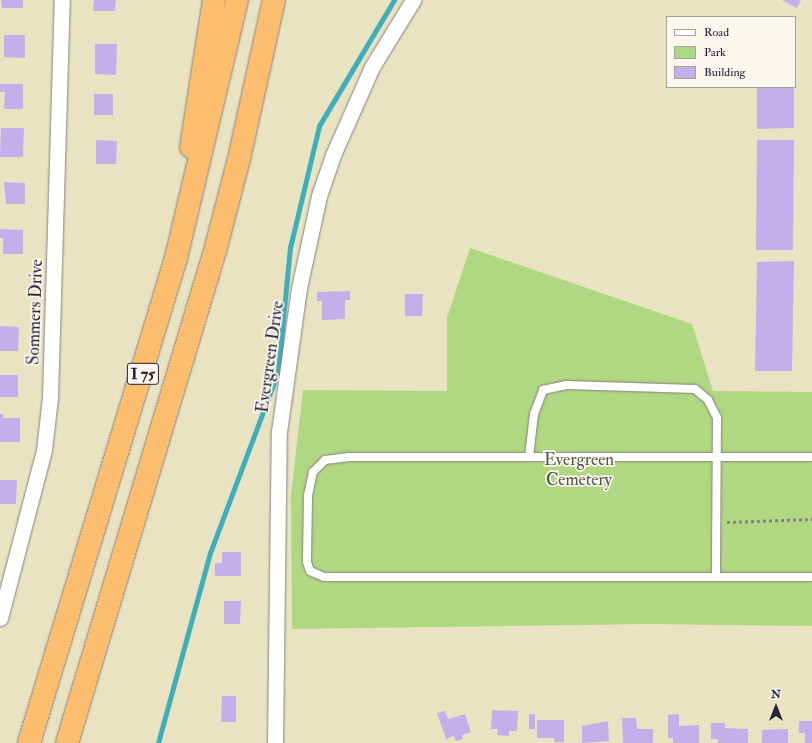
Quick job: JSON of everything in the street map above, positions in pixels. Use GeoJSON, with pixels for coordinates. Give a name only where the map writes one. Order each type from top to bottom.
{"type":"FeatureCollection","features":[{"type":"Feature","properties":{"kind":"highway"},"geometry":{"type":"LineString","coordinates":[[176,258],[214,0]]}},
{"type":"Feature","properties":{"kind":"highway","name":"I 75"},"geometry":{"type":"LineString","coordinates":[[29,743],[176,258],[237,0]]}},
{"type":"Feature","properties":{"kind":"highway","name":"I 75"},"geometry":{"type":"LineString","coordinates":[[67,743],[215,251],[275,0]]}},
{"type":"Feature","properties":{"kind":"street","name":"Sommers Drive"},"geometry":{"type":"LineString","coordinates":[[0,618],[44,450],[50,397],[62,0]]}},
{"type":"Feature","properties":{"kind":"street","name":"Evergreen Drive"},"geometry":{"type":"LineString","coordinates":[[275,743],[279,432],[299,288],[319,196],[333,155],[372,67],[413,0]]}},
{"type":"Feature","properties":{"kind":"lane"},"geometry":{"type":"LineString","coordinates":[[529,457],[534,414],[543,390],[566,385],[695,389],[708,400],[717,418],[716,577]]}},
{"type":"Feature","properties":{"kind":"lane"},"geometry":{"type":"LineString","coordinates":[[812,457],[349,457],[325,460],[314,472],[308,495],[307,562],[310,571],[324,577],[812,577]]}},
{"type":"Feature","properties":{"kind":"path"},"geometry":{"type":"LineString","coordinates":[[717,522],[812,520]]}},
{"type":"Feature","properties":{"kind":"green space","name":"Evergreen Cemetery"},"geometry":{"type":"Polygon","coordinates":[[[470,248],[692,324],[713,391],[812,392],[812,626],[649,624],[292,629],[291,495],[303,390],[447,391],[447,318],[470,248]]]}},
{"type":"Feature","properties":{"kind":"building"},"geometry":{"type":"Polygon","coordinates":[[[1,0],[23,0],[23,8],[2,8],[1,0]]]}},
{"type":"Feature","properties":{"kind":"building"},"geometry":{"type":"Polygon","coordinates":[[[94,0],[116,0],[115,11],[93,11],[94,0]]]}},
{"type":"Feature","properties":{"kind":"building"},"geometry":{"type":"Polygon","coordinates":[[[782,0],[801,0],[797,8],[782,0]]]}},
{"type":"Feature","properties":{"kind":"building"},"geometry":{"type":"Polygon","coordinates":[[[4,35],[25,35],[25,58],[4,57],[4,35]]]}},
{"type":"Feature","properties":{"kind":"building"},"geometry":{"type":"Polygon","coordinates":[[[95,44],[117,44],[116,75],[95,74],[95,44]]]}},
{"type":"Feature","properties":{"kind":"building"},"geometry":{"type":"Polygon","coordinates":[[[0,84],[23,84],[23,109],[4,109],[5,92],[0,92],[0,84]]]}},
{"type":"Feature","properties":{"kind":"building"},"geometry":{"type":"Polygon","coordinates":[[[757,88],[794,88],[794,128],[757,129],[757,88]]]}},
{"type":"Feature","properties":{"kind":"building"},"geometry":{"type":"Polygon","coordinates":[[[94,94],[113,94],[113,115],[94,115],[94,94]]]}},
{"type":"Feature","properties":{"kind":"building"},"geometry":{"type":"Polygon","coordinates":[[[1,128],[24,128],[23,157],[0,157],[1,128]]]}},
{"type":"Feature","properties":{"kind":"building"},"geometry":{"type":"Polygon","coordinates":[[[96,140],[117,141],[116,164],[96,164],[96,140]]]}},
{"type":"Feature","properties":{"kind":"building"},"geometry":{"type":"Polygon","coordinates":[[[757,140],[794,140],[793,250],[756,250],[757,140]]]}},
{"type":"Feature","properties":{"kind":"building"},"geometry":{"type":"Polygon","coordinates":[[[4,182],[25,183],[25,204],[6,204],[4,182]]]}},
{"type":"Feature","properties":{"kind":"building"},"geometry":{"type":"Polygon","coordinates":[[[0,229],[23,230],[23,254],[3,254],[3,238],[0,238],[0,229]]]}},
{"type":"Feature","properties":{"kind":"building"},"geometry":{"type":"Polygon","coordinates":[[[794,261],[792,371],[755,371],[757,262],[794,261]]]}},
{"type":"Feature","properties":{"kind":"building"},"geometry":{"type":"Polygon","coordinates":[[[350,291],[350,300],[345,300],[345,319],[322,320],[322,301],[317,301],[317,292],[350,291]]]}},
{"type":"Feature","properties":{"kind":"building"},"geometry":{"type":"Polygon","coordinates":[[[405,294],[423,294],[422,316],[405,316],[405,294]]]}},
{"type":"Feature","properties":{"kind":"building"},"geometry":{"type":"Polygon","coordinates":[[[0,326],[19,327],[18,351],[0,351],[0,326]]]}},
{"type":"Feature","properties":{"kind":"building"},"geometry":{"type":"Polygon","coordinates":[[[0,375],[18,375],[18,397],[0,397],[0,375]]]}},
{"type":"Feature","properties":{"kind":"building"},"geometry":{"type":"Polygon","coordinates":[[[0,414],[3,414],[3,418],[20,418],[20,442],[0,442],[0,414]]]}},
{"type":"Feature","properties":{"kind":"building"},"geometry":{"type":"Polygon","coordinates":[[[0,480],[17,480],[16,504],[0,504],[0,480]]]}},
{"type":"Feature","properties":{"kind":"building"},"geometry":{"type":"Polygon","coordinates":[[[222,552],[241,552],[241,576],[215,576],[215,563],[222,563],[222,552]]]}},
{"type":"Feature","properties":{"kind":"building"},"geometry":{"type":"Polygon","coordinates":[[[224,601],[241,601],[240,624],[224,624],[224,601]]]}},
{"type":"Feature","properties":{"kind":"building"},"geometry":{"type":"Polygon","coordinates":[[[222,696],[236,696],[236,722],[221,722],[222,696]]]}},
{"type":"Feature","properties":{"kind":"building"},"geometry":{"type":"Polygon","coordinates":[[[492,710],[518,711],[517,731],[509,731],[509,736],[497,735],[498,729],[491,729],[492,710]]]}},
{"type":"Feature","properties":{"kind":"building"},"geometry":{"type":"Polygon","coordinates":[[[445,711],[448,719],[465,714],[471,732],[462,735],[463,739],[456,741],[454,736],[446,739],[437,713],[445,711]]]}},
{"type":"Feature","properties":{"kind":"building"},"geometry":{"type":"Polygon","coordinates":[[[529,714],[535,714],[535,729],[529,729],[529,714]]]}},
{"type":"Feature","properties":{"kind":"building"},"geometry":{"type":"Polygon","coordinates":[[[679,714],[679,726],[699,725],[699,743],[673,743],[673,738],[668,738],[668,715],[679,714]]]}},
{"type":"Feature","properties":{"kind":"building"},"geometry":{"type":"Polygon","coordinates":[[[622,718],[636,718],[637,729],[653,729],[653,743],[623,743],[622,718]]]}},
{"type":"Feature","properties":{"kind":"building"},"geometry":{"type":"Polygon","coordinates":[[[537,720],[564,720],[564,742],[554,742],[554,738],[537,738],[537,720]]]}},
{"type":"Feature","properties":{"kind":"building"},"geometry":{"type":"Polygon","coordinates":[[[608,721],[609,741],[582,743],[582,726],[608,721]]]}},
{"type":"Feature","properties":{"kind":"building"},"geometry":{"type":"Polygon","coordinates":[[[799,721],[812,721],[812,743],[805,743],[805,733],[799,733],[799,721]]]}},
{"type":"Feature","properties":{"kind":"building"},"geometry":{"type":"Polygon","coordinates":[[[711,723],[725,723],[725,728],[748,729],[748,743],[718,743],[718,739],[711,739],[711,723]]]}},
{"type":"Feature","properties":{"kind":"building"},"geometry":{"type":"Polygon","coordinates":[[[788,729],[788,743],[762,743],[762,730],[788,729]]]}},
{"type":"Feature","properties":{"kind":"waterway"},"geometry":{"type":"LineString","coordinates":[[158,743],[210,553],[278,372],[290,248],[319,126],[394,0]]}}]}
